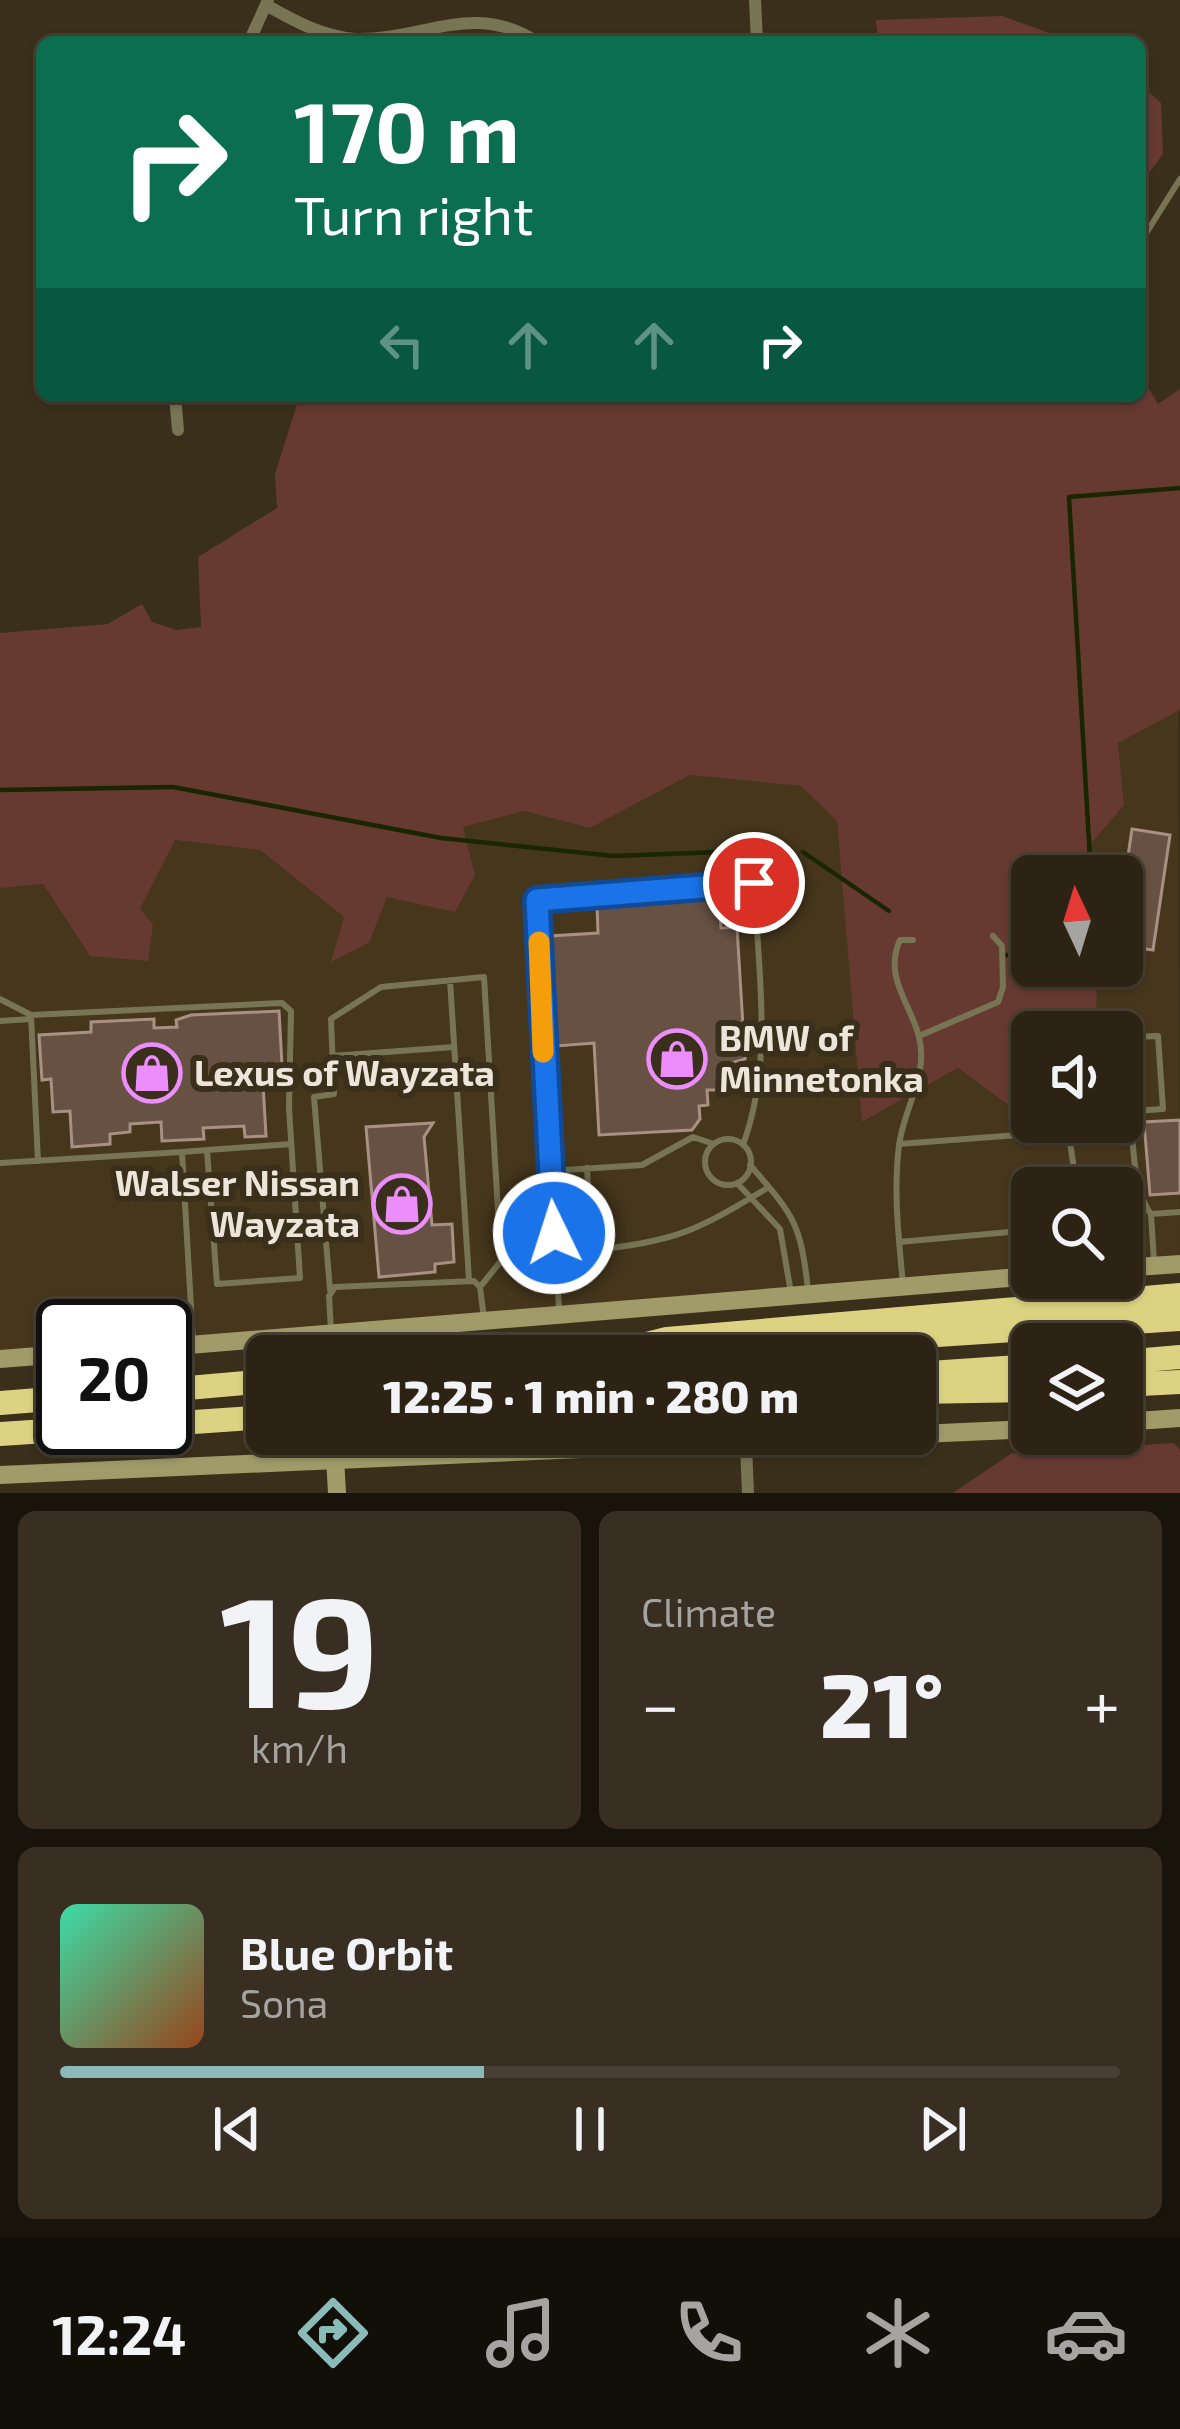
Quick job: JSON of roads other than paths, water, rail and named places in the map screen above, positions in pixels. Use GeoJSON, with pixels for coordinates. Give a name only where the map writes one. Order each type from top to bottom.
{"type":"FeatureCollection","features":[{"type":"Feature","properties":{"kind":"highway"},"geometry":{"type":"LineString","coordinates":[[714,1335],[1180,1295]]}},
{"type":"Feature","properties":{"kind":"highway"},"geometry":{"type":"LineString","coordinates":[[930,1335],[1180,1319]]}},
{"type":"Feature","properties":{"kind":"highway"},"geometry":{"type":"LineString","coordinates":[[1143,1360],[1180,1357]]}},
{"type":"Feature","properties":{"kind":"highway"},"geometry":{"type":"LineString","coordinates":[[936,1373],[1011,1367]]}},
{"type":"Feature","properties":{"kind":"highway"},"geometry":{"type":"LineString","coordinates":[[1143,1384],[1180,1382]]}},
{"type":"Feature","properties":{"kind":"highway"},"geometry":{"type":"LineString","coordinates":[[192,1388],[246,1384]]}},
{"type":"Feature","properties":{"kind":"highway"},"geometry":{"type":"LineString","coordinates":[[936,1392],[1011,1391]]}},
{"type":"Feature","properties":{"kind":"highway"},"geometry":{"type":"LineString","coordinates":[[0,1403],[36,1400]]}},
{"type":"Feature","properties":{"kind":"highway"},"geometry":{"type":"LineString","coordinates":[[192,1422],[246,1419]]}},
{"type":"Feature","properties":{"kind":"highway"},"geometry":{"type":"LineString","coordinates":[[0,1434],[36,1432]]}},
{"type":"Feature","properties":{"kind":"street"},"geometry":{"type":"LineString","coordinates":[[754,0],[757,36]]}},
{"type":"Feature","properties":{"kind":"street"},"geometry":{"type":"LineString","coordinates":[[252,36],[268,3],[313,29],[341,36]]}},
{"type":"Feature","properties":{"kind":"street"},"geometry":{"type":"LineString","coordinates":[[371,36],[452,10],[474,9],[516,23],[530,36]]}},
{"type":"Feature","properties":{"kind":"street"},"geometry":{"type":"LineString","coordinates":[[176,402],[178,430]]}},
{"type":"Feature","properties":{"kind":"street"},"geometry":{"type":"LineString","coordinates":[[1143,1267],[1180,1264]]}},
{"type":"Feature","properties":{"kind":"street"},"geometry":{"type":"LineString","coordinates":[[194,1345],[1011,1278]]}},
{"type":"Feature","properties":{"kind":"street"},"geometry":{"type":"LineString","coordinates":[[0,1359],[36,1356]]}},
{"type":"Feature","properties":{"kind":"street"},"geometry":{"type":"LineString","coordinates":[[1143,1421],[1180,1418]]}},
{"type":"Feature","properties":{"kind":"street"},"geometry":{"type":"LineString","coordinates":[[936,1434],[1011,1430]]}},
{"type":"Feature","properties":{"kind":"street"},"geometry":{"type":"LineString","coordinates":[[0,1475],[404,1455]]}},
{"type":"Feature","properties":{"kind":"street"},"geometry":{"type":"LineString","coordinates":[[746,1455],[748,1493]]}},
{"type":"Feature","properties":{"kind":"street"},"geometry":{"type":"LineString","coordinates":[[335,1457],[337,1493]]}},
{"type":"Feature","properties":{"kind":"lane"},"geometry":{"type":"LineString","coordinates":[[1146,233],[1180,178]]}},
{"type":"Feature","properties":{"kind":"lane"},"geometry":{"type":"LineString","coordinates":[[559,1318],[537,900],[754,883],[763,1058],[758,1104],[742,1144],[750,1166],[797,1226],[800,1299]]}},
{"type":"Feature","properties":{"kind":"lane"},"geometry":{"type":"LineString","coordinates":[[919,1036],[998,1002],[1002,946],[993,936]]}},
{"type":"Feature","properties":{"kind":"lane"},"geometry":{"type":"LineString","coordinates":[[903,1289],[898,1144],[920,1075],[919,1036],[897,984],[895,952],[900,940],[913,940]]}},
{"type":"Feature","properties":{"kind":"lane"},"geometry":{"type":"LineString","coordinates":[[332,1334],[314,1097],[334,1094],[331,1019],[381,988],[484,977],[501,1261],[480,1287],[485,1324]]}},
{"type":"Feature","properties":{"kind":"lane"},"geometry":{"type":"LineString","coordinates":[[450,980],[469,1280]]}},
{"type":"Feature","properties":{"kind":"lane"},"geometry":{"type":"LineString","coordinates":[[0,999],[31,1017]]}},
{"type":"Feature","properties":{"kind":"lane"},"geometry":{"type":"LineString","coordinates":[[0,1021],[282,1003],[291,1011],[291,1144],[300,1278],[218,1284],[207,1150]]}},
{"type":"Feature","properties":{"kind":"lane"},"geometry":{"type":"LineString","coordinates":[[31,1017],[38,1161]]}},
{"type":"Feature","properties":{"kind":"lane"},"geometry":{"type":"LineString","coordinates":[[1158,1036],[1163,1108],[1134,1111],[1131,1037],[1158,1036]]}},
{"type":"Feature","properties":{"kind":"lane"},"geometry":{"type":"LineString","coordinates":[[332,1056],[454,1047]]}},
{"type":"Feature","properties":{"kind":"lane"},"geometry":{"type":"LineString","coordinates":[[898,1144],[1056,1132],[1070,1136],[1076,1167]]}},
{"type":"Feature","properties":{"kind":"lane"},"geometry":{"type":"LineString","coordinates":[[550,1171],[642,1165],[693,1137],[714,1144]]}},
{"type":"Feature","properties":{"kind":"lane"},"geometry":{"type":"LineString","coordinates":[[742,1144],[728,1139],[714,1144],[706,1156],[706,1171],[723,1184],[737,1183],[780,1229],[800,1299]]}},
{"type":"Feature","properties":{"kind":"lane"},"geometry":{"type":"LineString","coordinates":[[1135,1143],[1138,1198],[1151,1214],[1154,1266]]}},
{"type":"Feature","properties":{"kind":"lane"},"geometry":{"type":"LineString","coordinates":[[0,1163],[291,1144]]}},
{"type":"Feature","properties":{"kind":"lane"},"geometry":{"type":"LineString","coordinates":[[182,1152],[194,1345]]}},
{"type":"Feature","properties":{"kind":"lane"},"geometry":{"type":"LineString","coordinates":[[737,1183],[750,1166]]}},
{"type":"Feature","properties":{"kind":"lane"},"geometry":{"type":"LineString","coordinates":[[587,1168],[592,1250],[659,1244],[728,1216],[769,1187]]}},
{"type":"Feature","properties":{"kind":"lane"},"geometry":{"type":"LineString","coordinates":[[1151,1214],[1180,1212]]}},
{"type":"Feature","properties":{"kind":"lane"},"geometry":{"type":"LineString","coordinates":[[899,1242],[1011,1232]]}},
{"type":"Feature","properties":{"kind":"lane"},"geometry":{"type":"LineString","coordinates":[[330,1290],[469,1280],[480,1287]]}},
{"type":"Feature","properties":{"kind":"waterway"},"geometry":{"type":"LineString","coordinates":[[1090,855],[1069,497],[1180,488]]}},
{"type":"Feature","properties":{"kind":"waterway"},"geometry":{"type":"LineString","coordinates":[[0,790],[173,787],[441,838],[614,856],[744,851]]}},
{"type":"Feature","properties":{"kind":"waterway"},"geometry":{"type":"LineString","coordinates":[[803,852],[889,911]]}},
{"type":"Feature","properties":{"kind":"waterway"},"geometry":{"type":"LineString","coordinates":[[1007,955],[1011,956]]}},
{"type":"Feature","properties":{"kind":"place","name":"BMW of Minnetonka"},"geometry":{"type":"Point","coordinates":[677,1059]}},
{"type":"Feature","properties":{"kind":"place","name":"Lexus of Wayzata"},"geometry":{"type":"Point","coordinates":[152,1073]}},
{"type":"Feature","properties":{"kind":"place","name":"Walser Nissan Wayzata"},"geometry":{"type":"Point","coordinates":[402,1204]}}]}
